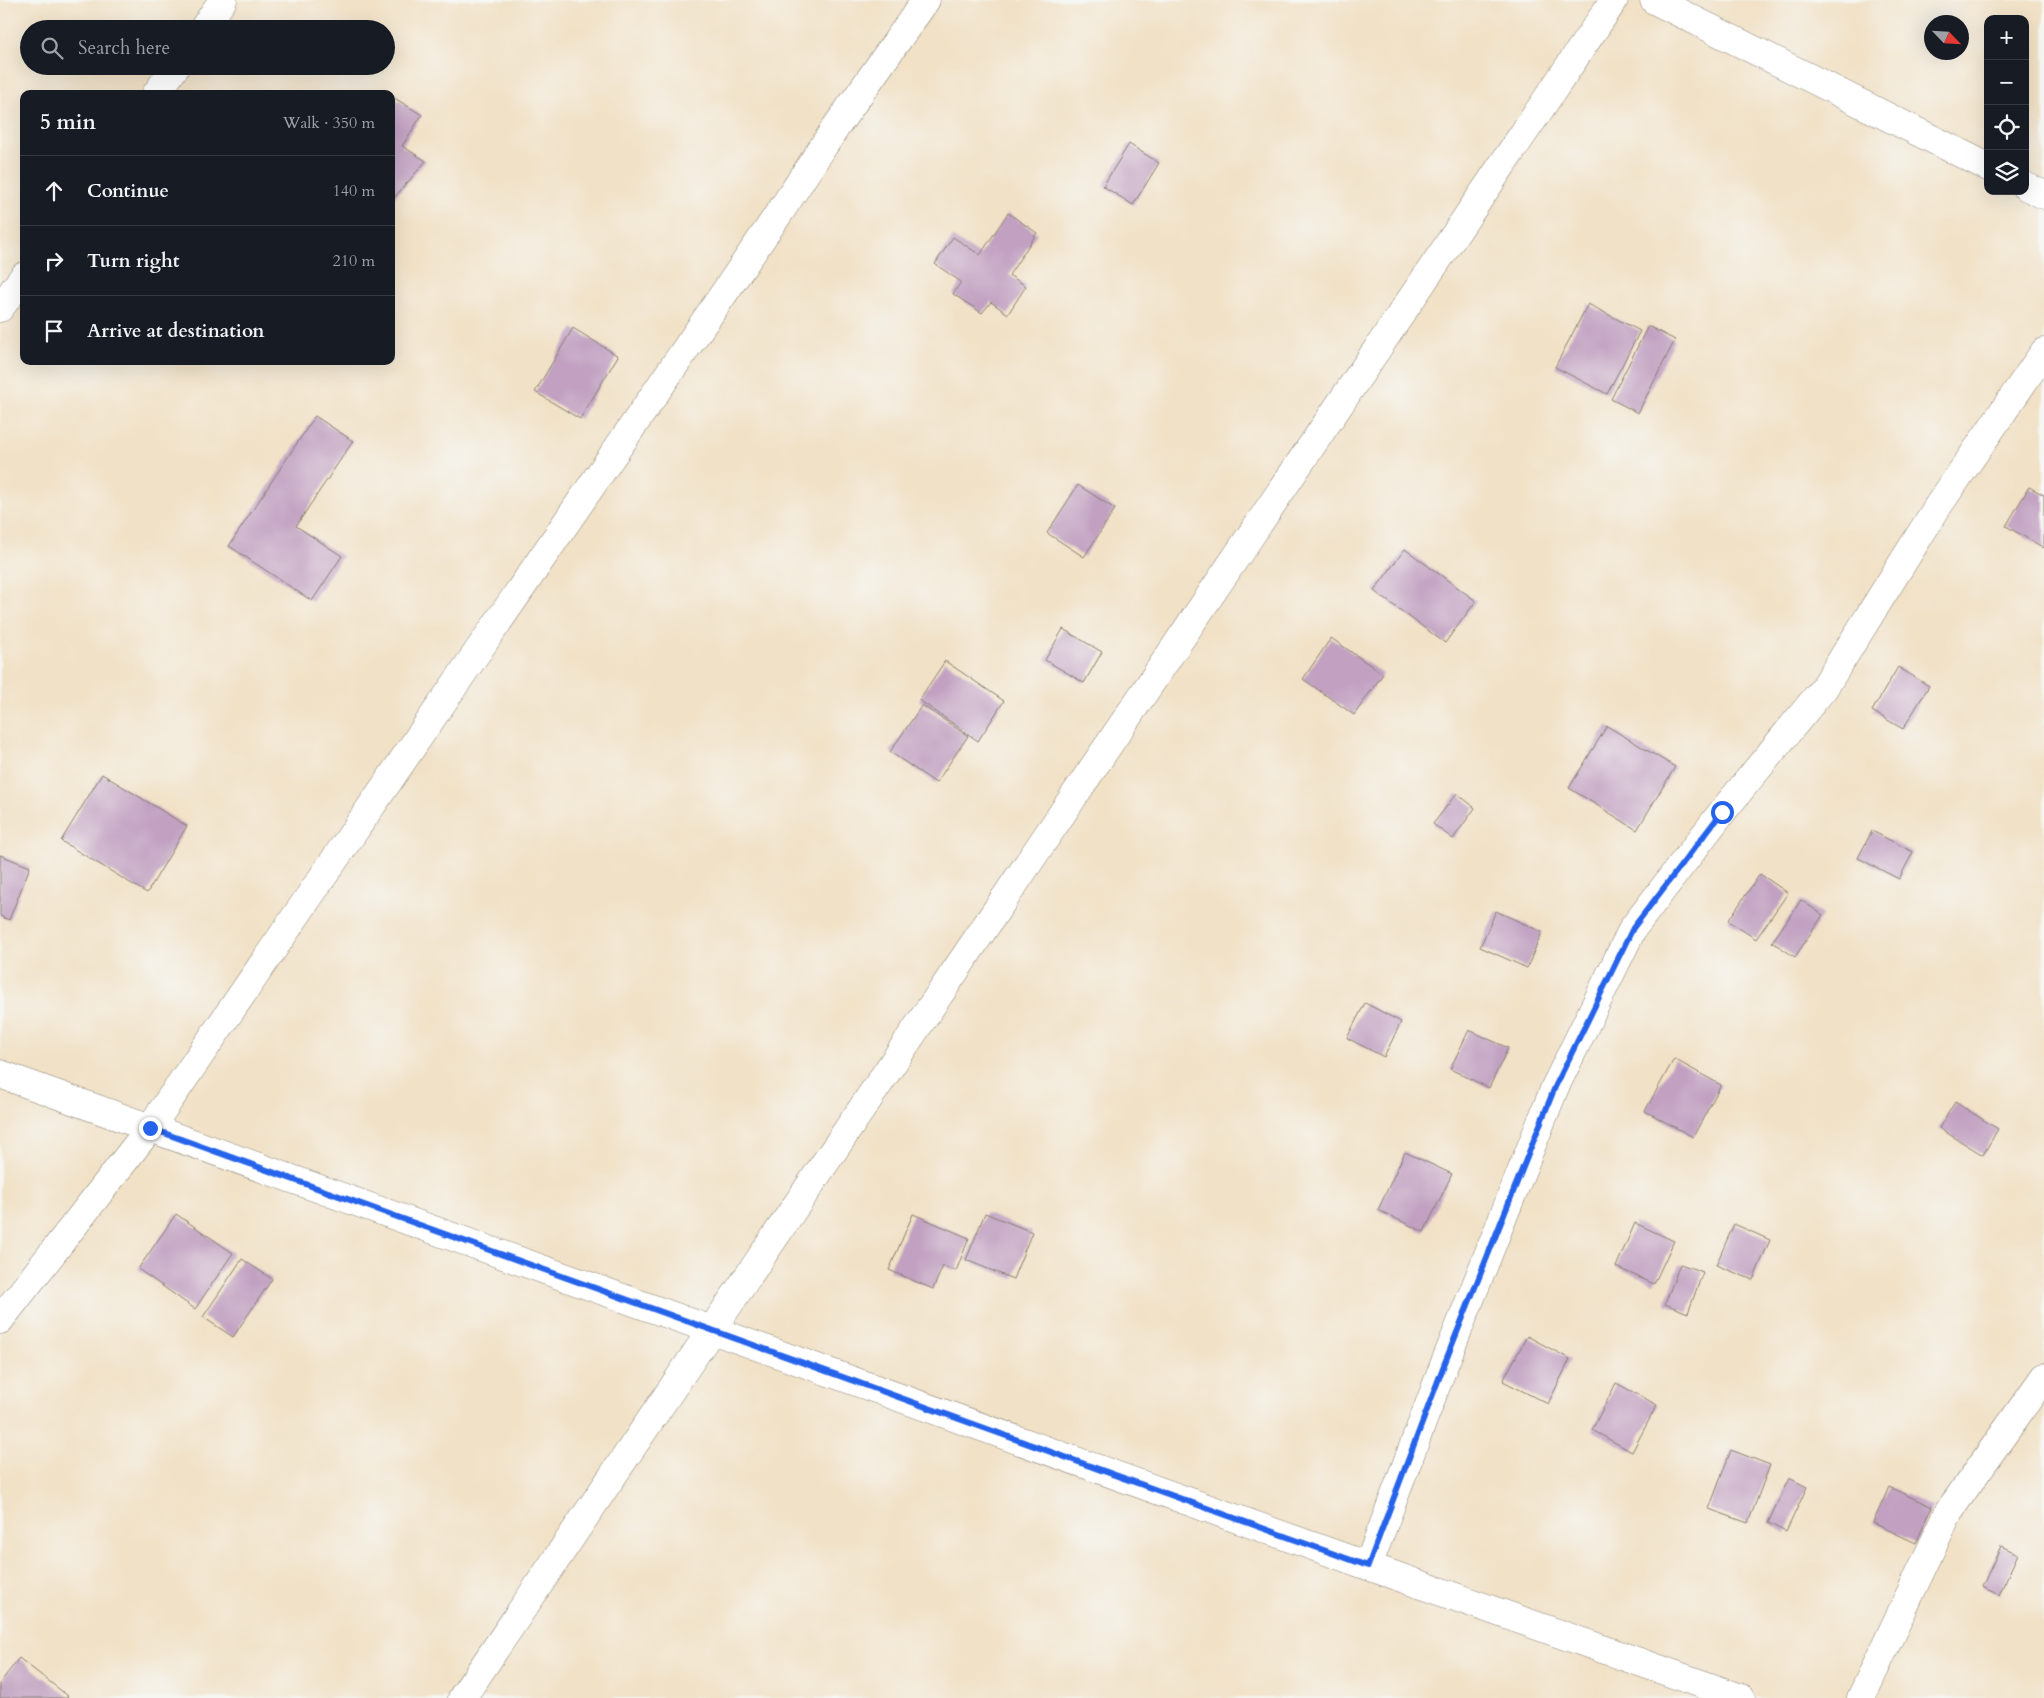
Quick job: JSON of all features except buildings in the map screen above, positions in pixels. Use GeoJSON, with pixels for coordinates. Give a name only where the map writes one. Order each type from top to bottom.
{"type":"FeatureCollection","features":[{"type":"Feature","properties":{"kind":"street"},"geometry":{"type":"LineString","coordinates":[[209,20],[223,0]]}},
{"type":"Feature","properties":{"kind":"street"},"geometry":{"type":"LineString","coordinates":[[0,1320],[150,1128],[773,222],[836,127],[926,0]]}},
{"type":"Feature","properties":{"kind":"street"},"geometry":{"type":"LineString","coordinates":[[462,1698],[1614,0]]}},
{"type":"Feature","properties":{"kind":"street"},"geometry":{"type":"LineString","coordinates":[[1654,0],[1984,165]]}},
{"type":"Feature","properties":{"kind":"street"},"geometry":{"type":"LineString","coordinates":[[159,90],[170,75]]}},
{"type":"Feature","properties":{"kind":"street"},"geometry":{"type":"LineString","coordinates":[[2029,188],[2044,195]]}},
{"type":"Feature","properties":{"kind":"street"},"geometry":{"type":"LineString","coordinates":[[0,308],[20,281]]}},
{"type":"Feature","properties":{"kind":"street"},"geometry":{"type":"LineString","coordinates":[[1368,1566],[1444,1365],[1555,1087],[1633,928],[1722,812],[1824,688],[1938,506],[2044,352]]}},
{"type":"Feature","properties":{"kind":"street"},"geometry":{"type":"LineString","coordinates":[[0,1074],[1368,1566],[1741,1698]]}},
{"type":"Feature","properties":{"kind":"street"},"geometry":{"type":"LineString","coordinates":[[1861,1698],[1949,1511],[2044,1377]]}},
{"type":"Feature","properties":{"kind":"route"},"geometry":{"type":"LineString","coordinates":[[150,1128],[1368,1566],[1444,1365],[1555,1087],[1633,928],[1722,812]]}}]}
